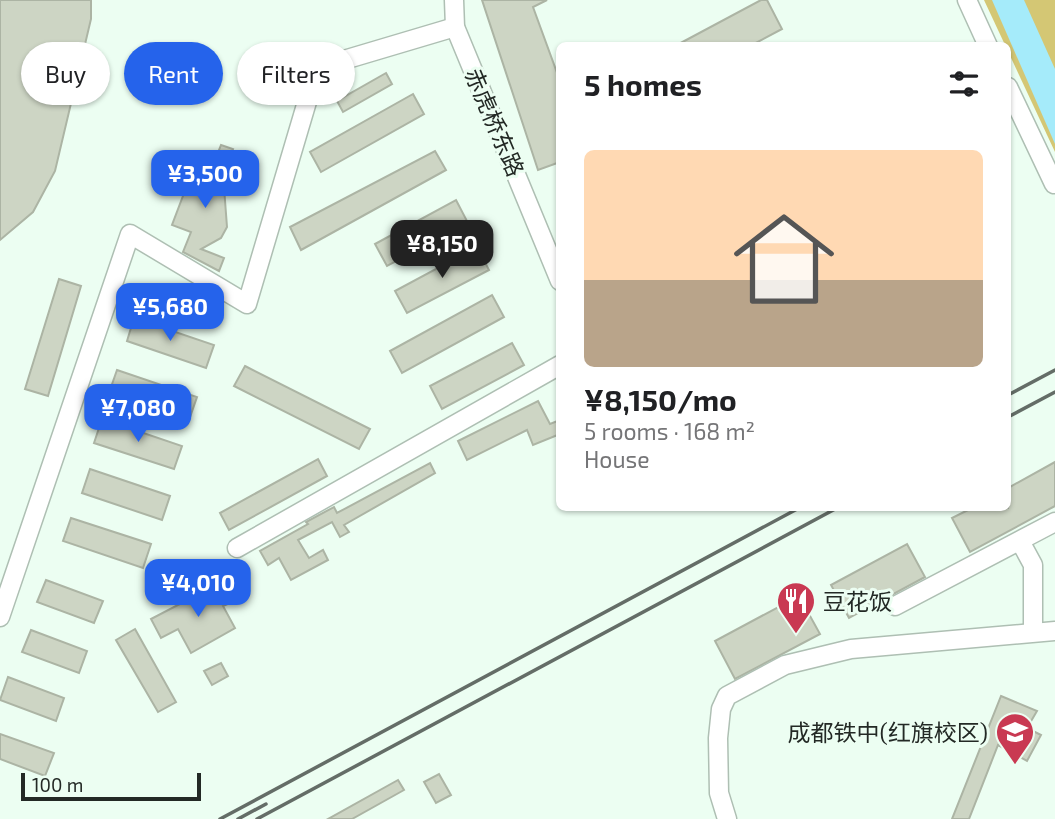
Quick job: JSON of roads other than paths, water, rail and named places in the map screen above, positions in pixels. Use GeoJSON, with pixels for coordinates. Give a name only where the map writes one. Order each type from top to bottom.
{"type":"FeatureCollection","features":[{"type":"Feature","properties":{"kind":"street","name":"赤虎桥东路"},"geometry":{"type":"LineString","coordinates":[[454,0],[455,27],[556,271]]}},
{"type":"Feature","properties":{"kind":"street"},"geometry":{"type":"LineString","coordinates":[[967,0],[987,42]]}},
{"type":"Feature","properties":{"kind":"street"},"geometry":{"type":"LineString","coordinates":[[0,617],[130,234],[247,304],[317,68],[455,27]]}},
{"type":"Feature","properties":{"kind":"street"},"geometry":{"type":"LineString","coordinates":[[1011,93],[1054,184]]}},
{"type":"Feature","properties":{"kind":"street"},"geometry":{"type":"LineString","coordinates":[[237,548],[556,367]]}},
{"type":"Feature","properties":{"kind":"street"},"geometry":{"type":"LineString","coordinates":[[895,606],[1055,522]]}},
{"type":"Feature","properties":{"kind":"street"},"geometry":{"type":"LineString","coordinates":[[1020,541],[1033,565],[1033,631]]}},
{"type":"Feature","properties":{"kind":"street"},"geometry":{"type":"LineString","coordinates":[[727,819],[719,793],[718,738],[721,709],[727,696],[785,665],[850,649],[1055,631]]}},
{"type":"Feature","properties":{"kind":"water"},"geometry":{"type":"Polygon","coordinates":[[[992,0],[1024,0],[1055,69],[1055,144],[1011,42],[992,0]]]}},
{"type":"Feature","properties":{"kind":"railway"},"geometry":{"type":"LineString","coordinates":[[1011,393],[1055,370]]}},
{"type":"Feature","properties":{"kind":"railway"},"geometry":{"type":"LineString","coordinates":[[1011,415],[1055,392]]}},
{"type":"Feature","properties":{"kind":"railway"},"geometry":{"type":"LineString","coordinates":[[220,819],[793,511]]}},
{"type":"Feature","properties":{"kind":"railway"},"geometry":{"type":"LineString","coordinates":[[257,819],[831,511]]}},
{"type":"Feature","properties":{"kind":"railway"},"geometry":{"type":"LineString","coordinates":[[238,819],[266,804]]}},
{"type":"Feature","properties":{"kind":"place","name":"豆花饭"},"geometry":{"type":"Point","coordinates":[796,635]}},
{"type":"Feature","properties":{"kind":"place","name":"成都铁中(红旗校区)"},"geometry":{"type":"Point","coordinates":[1015,766]}}]}
